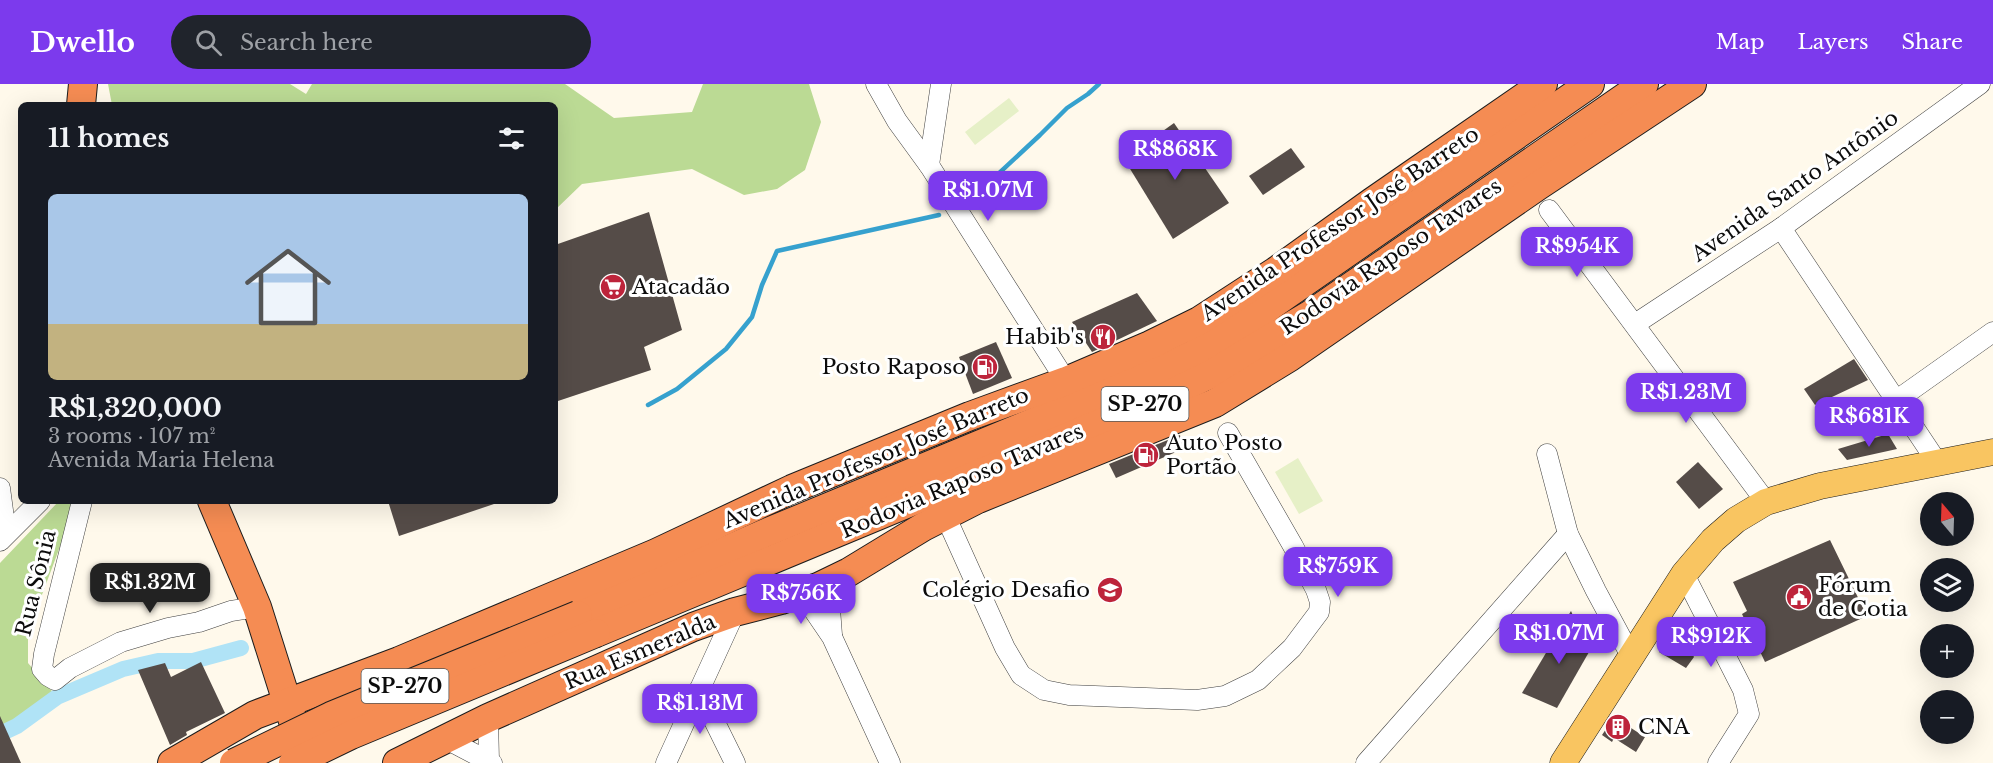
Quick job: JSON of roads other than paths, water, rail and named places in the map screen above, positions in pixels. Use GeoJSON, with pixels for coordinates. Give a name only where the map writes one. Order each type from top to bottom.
{"type":"FeatureCollection","features":[{"type":"Feature","properties":{"kind":"highway","name":"Avenida Professor José Barreto"},"geometry":{"type":"LineString","coordinates":[[172,763],[270,710],[409,656],[656,554],[782,494],[970,416],[1066,381],[1199,321],[1276,271],[1543,84]]}},
{"type":"Feature","properties":{"kind":"highway","name":"Rodovia Raposo Tavares"},"geometry":{"type":"LineString","coordinates":[[587,624],[763,534],[1194,354],[1253,318],[1590,84]]}},
{"type":"Feature","properties":{"kind":"highway","name":"Rodovia Raposo Tavares"},"geometry":{"type":"LineString","coordinates":[[587,624],[1128,411],[1211,374],[1311,314],[1644,84]]}},
{"type":"Feature","properties":{"kind":"highway","name":"Rua Esmeralda"},"geometry":{"type":"LineString","coordinates":[[397,763],[488,718],[693,627],[815,587],[849,572],[923,526],[978,499],[1215,403],[1300,351],[1538,186],[1692,84]]}},
{"type":"Feature","properties":{"kind":"highway"},"geometry":{"type":"LineString","coordinates":[[587,624],[606,596],[664,568],[900,468],[1003,420],[1066,381]]}},
{"type":"Feature","properties":{"kind":"highway"},"geometry":{"type":"LineString","coordinates":[[213,504],[254,599]]}},
{"type":"Feature","properties":{"kind":"highway"},"geometry":{"type":"LineString","coordinates":[[227,504],[267,638],[270,681],[263,705],[270,710],[279,729],[302,760]]}},
{"type":"Feature","properties":{"kind":"highway","name":"SP-270"},"geometry":{"type":"LineString","coordinates":[[302,760],[587,624]]}},
{"type":"Feature","properties":{"kind":"highway","name":"SP-270"},"geometry":{"type":"LineString","coordinates":[[234,763],[331,716],[587,624]]}},
{"type":"Feature","properties":{"kind":"highway"},"geometry":{"type":"LineString","coordinates":[[267,638],[301,681],[317,691],[315,726],[322,749],[331,763]]}},
{"type":"Feature","properties":{"kind":"main road"},"geometry":{"type":"LineString","coordinates":[[1563,763],[1684,574],[1713,540],[1729,527],[1766,502],[1820,486],[1993,452]]}},
{"type":"Feature","properties":{"kind":"street"},"geometry":{"type":"LineString","coordinates":[[876,84],[897,121],[929,165],[1066,381]]}},
{"type":"Feature","properties":{"kind":"street"},"geometry":{"type":"LineString","coordinates":[[929,165],[941,84]]}},
{"type":"Feature","properties":{"kind":"street","name":"Avenida Santo Antônio"},"geometry":{"type":"LineString","coordinates":[[1635,324],[1781,228],[1980,84]]}},
{"type":"Feature","properties":{"kind":"street"},"geometry":{"type":"LineString","coordinates":[[1549,210],[1766,502]]}},
{"type":"Feature","properties":{"kind":"street"},"geometry":{"type":"LineString","coordinates":[[1781,228],[1937,462]]}},
{"type":"Feature","properties":{"kind":"street"},"geometry":{"type":"LineString","coordinates":[[1897,400],[1993,332]]}},
{"type":"Feature","properties":{"kind":"street"},"geometry":{"type":"LineString","coordinates":[[945,516],[1005,648],[1021,675],[1044,690],[1069,696],[1197,700],[1225,696],[1258,680],[1292,648],[1319,612],[1320,602],[1293,546],[1228,433]]}},
{"type":"Feature","properties":{"kind":"street"},"geometry":{"type":"LineString","coordinates":[[1547,454],[1568,534],[1631,656]]}},
{"type":"Feature","properties":{"kind":"street"},"geometry":{"type":"LineString","coordinates":[[0,488],[3,537]]}},
{"type":"Feature","properties":{"kind":"street"},"geometry":{"type":"LineString","coordinates":[[3,537],[37,504]]}},
{"type":"Feature","properties":{"kind":"street","name":"Rua Sônia"},"geometry":{"type":"LineString","coordinates":[[81,504],[44,654],[42,669],[55,680],[70,668],[121,642],[168,628],[199,622],[231,611],[254,599]]}},
{"type":"Feature","properties":{"kind":"street"},"geometry":{"type":"LineString","coordinates":[[1366,763],[1568,534]]}},
{"type":"Feature","properties":{"kind":"street"},"geometry":{"type":"LineString","coordinates":[[1684,574],[1743,690],[1749,714],[1718,763]]}},
{"type":"Feature","properties":{"kind":"street"},"geometry":{"type":"LineString","coordinates":[[815,587],[832,638],[890,763]]}},
{"type":"Feature","properties":{"kind":"street"},"geometry":{"type":"LineString","coordinates":[[815,587],[832,638]]}},
{"type":"Feature","properties":{"kind":"street"},"geometry":{"type":"LineString","coordinates":[[666,763],[735,612]]}},
{"type":"Feature","properties":{"kind":"street"},"geometry":{"type":"LineString","coordinates":[[699,690],[735,763]]}},
{"type":"Feature","properties":{"kind":"street"},"geometry":{"type":"LineString","coordinates":[[488,718],[490,762]]}},
{"type":"Feature","properties":{"kind":"street"},"geometry":{"type":"LineString","coordinates":[[446,739],[490,762]]}},
{"type":"Feature","properties":{"kind":"waterway"},"geometry":{"type":"LineString","coordinates":[[968,202],[1067,108],[1099,84]]}},
{"type":"Feature","properties":{"kind":"waterway"},"geometry":{"type":"LineString","coordinates":[[648,405],[677,389],[726,349],[752,317],[762,285],[777,251],[939,215]]}},
{"type":"Feature","properties":{"kind":"waterway"},"geometry":{"type":"LineString","coordinates":[[0,734],[17,726],[57,697],[123,669],[158,661],[193,661],[241,648]]}},
{"type":"Feature","properties":{"kind":"place","name":"Atacadão"},"geometry":{"type":"Point","coordinates":[613,287]}},
{"type":"Feature","properties":{"kind":"place","name":"Habib's"},"geometry":{"type":"Point","coordinates":[1103,337]}},
{"type":"Feature","properties":{"kind":"place","name":"Posto Raposo"},"geometry":{"type":"Point","coordinates":[985,367]}},
{"type":"Feature","properties":{"kind":"place","name":"Auto Posto Portão"},"geometry":{"type":"Point","coordinates":[1146,455]}},
{"type":"Feature","properties":{"kind":"place","name":"Colégio Desafio"},"geometry":{"type":"Point","coordinates":[1110,590]}},
{"type":"Feature","properties":{"kind":"place","name":"Fórum de Cotia"},"geometry":{"type":"Point","coordinates":[1799,597]}},
{"type":"Feature","properties":{"kind":"place","name":"CNA"},"geometry":{"type":"Point","coordinates":[1618,727]}}]}
